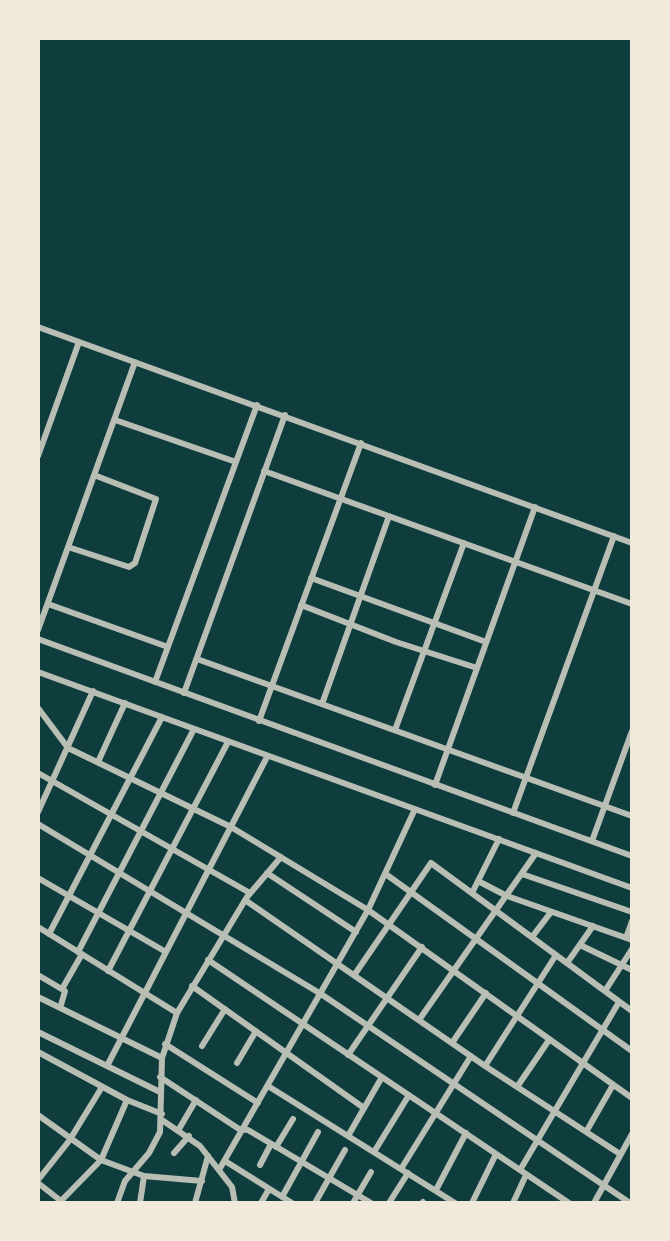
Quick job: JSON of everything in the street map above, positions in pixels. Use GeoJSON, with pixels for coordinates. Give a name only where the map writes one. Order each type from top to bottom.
{"type":"FeatureCollection","features":[{"type":"Feature","properties":{"kind":"street"},"geometry":{"type":"LineString","coordinates":[[38,327],[632,543]]}},
{"type":"Feature","properties":{"kind":"street"},"geometry":{"type":"LineString","coordinates":[[38,456],[79,342]]}},
{"type":"Feature","properties":{"kind":"street"},"geometry":{"type":"LineString","coordinates":[[38,630],[135,362]]}},
{"type":"Feature","properties":{"kind":"street"},"geometry":{"type":"LineString","coordinates":[[155,682],[257,405]]}},
{"type":"Feature","properties":{"kind":"street"},"geometry":{"type":"LineString","coordinates":[[184,693],[285,415]]}},
{"type":"Feature","properties":{"kind":"street"},"geometry":{"type":"LineString","coordinates":[[115,420],[236,462]]}},
{"type":"Feature","properties":{"kind":"street"},"geometry":{"type":"LineString","coordinates":[[259,721],[361,443]]}},
{"type":"Feature","properties":{"kind":"street"},"geometry":{"type":"LineString","coordinates":[[264,471],[632,604]]}},
{"type":"Feature","properties":{"kind":"street"},"geometry":{"type":"LineString","coordinates":[[68,547],[129,567],[135,563],[156,499],[94,475]]}},
{"type":"Feature","properties":{"kind":"street"},"geometry":{"type":"LineString","coordinates":[[435,785],[535,507]]}},
{"type":"Feature","properties":{"kind":"street"},"geometry":{"type":"LineString","coordinates":[[322,704],[389,516]]}},
{"type":"Feature","properties":{"kind":"street"},"geometry":{"type":"LineString","coordinates":[[513,813],[614,536]]}},
{"type":"Feature","properties":{"kind":"street"},"geometry":{"type":"LineString","coordinates":[[395,730],[464,543]]}},
{"type":"Feature","properties":{"kind":"street"},"geometry":{"type":"LineString","coordinates":[[311,578],[486,642]]}},
{"type":"Feature","properties":{"kind":"street"},"geometry":{"type":"LineString","coordinates":[[48,604],[168,647]]}},
{"type":"Feature","properties":{"kind":"street"},"geometry":{"type":"LineString","coordinates":[[301,605],[477,668]]}},
{"type":"Feature","properties":{"kind":"street"},"geometry":{"type":"LineString","coordinates":[[38,639],[632,856]]}},
{"type":"Feature","properties":{"kind":"street"},"geometry":{"type":"LineString","coordinates":[[197,659],[632,816]]}},
{"type":"Feature","properties":{"kind":"street"},"geometry":{"type":"LineString","coordinates":[[38,672],[632,888]]}},
{"type":"Feature","properties":{"kind":"street"},"geometry":{"type":"LineString","coordinates":[[38,812],[93,691]]}},
{"type":"Feature","properties":{"kind":"street"},"geometry":{"type":"LineString","coordinates":[[98,762],[125,703]]}},
{"type":"Feature","properties":{"kind":"street"},"geometry":{"type":"LineString","coordinates":[[38,708],[68,748],[231,827],[368,910],[632,1098]]}},
{"type":"Feature","properties":{"kind":"street"},"geometry":{"type":"LineString","coordinates":[[49,934],[162,717]]}},
{"type":"Feature","properties":{"kind":"street"},"geometry":{"type":"LineString","coordinates":[[62,989],[194,729]]}},
{"type":"Feature","properties":{"kind":"street"},"geometry":{"type":"LineString","coordinates":[[592,841],[632,731]]}},
{"type":"Feature","properties":{"kind":"street"},"geometry":{"type":"LineString","coordinates":[[108,971],[228,742]]}},
{"type":"Feature","properties":{"kind":"street"},"geometry":{"type":"LineString","coordinates":[[107,1066],[267,757]]}},
{"type":"Feature","properties":{"kind":"street"},"geometry":{"type":"LineString","coordinates":[[38,773],[209,869],[485,1066],[620,1154]]}},
{"type":"Feature","properties":{"kind":"street"},"geometry":{"type":"LineString","coordinates":[[219,1170],[368,910],[387,875],[415,809]]}},
{"type":"Feature","properties":{"kind":"street"},"geometry":{"type":"LineString","coordinates":[[38,824],[225,933],[321,994],[630,1203]]}},
{"type":"Feature","properties":{"kind":"street"},"geometry":{"type":"LineString","coordinates":[[472,893],[499,839]]}},
{"type":"Feature","properties":{"kind":"street"},"geometry":{"type":"LineString","coordinates":[[419,1020],[536,853]]}},
{"type":"Feature","properties":{"kind":"street"},"geometry":{"type":"LineString","coordinates":[[117,1203],[132,1172],[155,1143],[162,1117],[162,1058],[177,1013],[247,896],[281,857]]}},
{"type":"Feature","properties":{"kind":"street"},"geometry":{"type":"LineString","coordinates":[[355,974],[430,864],[632,1011]]}},
{"type":"Feature","properties":{"kind":"street"},"geometry":{"type":"LineString","coordinates":[[267,873],[356,932]]}},
{"type":"Feature","properties":{"kind":"street"},"geometry":{"type":"LineString","coordinates":[[522,874],[632,912]]}},
{"type":"Feature","properties":{"kind":"street"},"geometry":{"type":"LineString","coordinates":[[387,875],[632,1051]]}},
{"type":"Feature","properties":{"kind":"street"},"geometry":{"type":"LineString","coordinates":[[38,878],[166,952]]}},
{"type":"Feature","properties":{"kind":"street"},"geometry":{"type":"LineString","coordinates":[[478,881],[507,896],[629,939],[632,921]]}},
{"type":"Feature","properties":{"kind":"street"},"geometry":{"type":"LineString","coordinates":[[532,937],[551,912]]}},
{"type":"Feature","properties":{"kind":"street"},"geometry":{"type":"LineString","coordinates":[[567,963],[593,926]]}},
{"type":"Feature","properties":{"kind":"street"},"geometry":{"type":"LineString","coordinates":[[38,927],[177,1013]]}},
{"type":"Feature","properties":{"kind":"street"},"geometry":{"type":"LineString","coordinates":[[580,945],[632,970]]}},
{"type":"Feature","properties":{"kind":"street"},"geometry":{"type":"LineString","coordinates":[[348,1055],[422,947]]}},
{"type":"Feature","properties":{"kind":"street"},"geometry":{"type":"LineString","coordinates":[[605,991],[632,949]]}},
{"type":"Feature","properties":{"kind":"street"},"geometry":{"type":"LineString","coordinates":[[485,1066],[556,955]]}},
{"type":"Feature","properties":{"kind":"street"},"geometry":{"type":"LineString","coordinates":[[208,960],[569,1203]]}},
{"type":"Feature","properties":{"kind":"street"},"geometry":{"type":"LineString","coordinates":[[38,975],[66,993],[61,1005]]}},
{"type":"Feature","properties":{"kind":"street"},"geometry":{"type":"LineString","coordinates":[[192,986],[364,1108]]}},
{"type":"Feature","properties":{"kind":"street"},"geometry":{"type":"LineString","coordinates":[[452,1043],[486,993]]}},
{"type":"Feature","properties":{"kind":"street"},"geometry":{"type":"LineString","coordinates":[[39,996],[162,1058]]}},
{"type":"Feature","properties":{"kind":"street"},"geometry":{"type":"LineString","coordinates":[[513,1203],[536,1140],[619,1002]]}},
{"type":"Feature","properties":{"kind":"street"},"geometry":{"type":"LineString","coordinates":[[202,1046],[225,1009]]}},
{"type":"Feature","properties":{"kind":"street"},"geometry":{"type":"LineString","coordinates":[[237,1063],[256,1031]]}},
{"type":"Feature","properties":{"kind":"street"},"geometry":{"type":"LineString","coordinates":[[38,1032],[160,1092]]}},
{"type":"Feature","properties":{"kind":"street"},"geometry":{"type":"LineString","coordinates":[[517,1087],[549,1040]]}},
{"type":"Feature","properties":{"kind":"street"},"geometry":{"type":"LineString","coordinates":[[165,1044],[258,1103]]}},
{"type":"Feature","properties":{"kind":"street"},"geometry":{"type":"LineString","coordinates":[[38,1052],[162,1117],[189,1136],[234,1190],[235,1203]]}},
{"type":"Feature","properties":{"kind":"street"},"geometry":{"type":"LineString","coordinates":[[389,1203],[436,1113],[471,1056]]}},
{"type":"Feature","properties":{"kind":"street"},"geometry":{"type":"LineString","coordinates":[[160,1077],[243,1130],[371,1203]]}},
{"type":"Feature","properties":{"kind":"street"},"geometry":{"type":"LineString","coordinates":[[348,1136],[382,1077]]}},
{"type":"Feature","properties":{"kind":"street"},"geometry":{"type":"LineString","coordinates":[[586,1132],[613,1085]]}},
{"type":"Feature","properties":{"kind":"street"},"geometry":{"type":"LineString","coordinates":[[268,1086],[455,1203]]}},
{"type":"Feature","properties":{"kind":"street"},"geometry":{"type":"LineString","coordinates":[[102,1087],[69,1141],[38,1181],[60,1202],[101,1160],[127,1100]]}},
{"type":"Feature","properties":{"kind":"street"},"geometry":{"type":"LineString","coordinates":[[374,1152],[409,1095]]}},
{"type":"Feature","properties":{"kind":"street"},"geometry":{"type":"LineString","coordinates":[[179,1129],[196,1100]]}},
{"type":"Feature","properties":{"kind":"street"},"geometry":{"type":"LineString","coordinates":[[38,1115],[69,1141],[101,1160],[144,1176],[202,1181]]}},
{"type":"Feature","properties":{"kind":"street"},"geometry":{"type":"LineString","coordinates":[[260,1165],[293,1119]]}},
{"type":"Feature","properties":{"kind":"street"},"geometry":{"type":"LineString","coordinates":[[282,1197],[318,1132]]}},
{"type":"Feature","properties":{"kind":"street"},"geometry":{"type":"LineString","coordinates":[[436,1190],[466,1133]]}},
{"type":"Feature","properties":{"kind":"street"},"geometry":{"type":"LineString","coordinates":[[594,1203],[620,1154],[629,1145],[632,1134]]}},
{"type":"Feature","properties":{"kind":"street"},"geometry":{"type":"LineString","coordinates":[[174,1153],[189,1136]]}},
{"type":"Feature","properties":{"kind":"street"},"geometry":{"type":"LineString","coordinates":[[315,1203],[345,1150]]}},
{"type":"Feature","properties":{"kind":"street"},"geometry":{"type":"LineString","coordinates":[[472,1203],[496,1154]]}},
{"type":"Feature","properties":{"kind":"street"},"geometry":{"type":"LineString","coordinates":[[204,1203],[195,1202],[208,1156]]}},
{"type":"Feature","properties":{"kind":"street"},"geometry":{"type":"LineString","coordinates":[[225,1161],[292,1203]]}},
{"type":"Feature","properties":{"kind":"street"},"geometry":{"type":"LineString","coordinates":[[353,1203],[371,1172]]}},
{"type":"Feature","properties":{"kind":"street"},"geometry":{"type":"LineString","coordinates":[[140,1203],[144,1176]]}},
{"type":"Feature","properties":{"kind":"street"},"geometry":{"type":"LineString","coordinates":[[261,1203],[269,1189]]}},
{"type":"Feature","properties":{"kind":"street"},"geometry":{"type":"LineString","coordinates":[[554,1203],[557,1195]]}}]}
